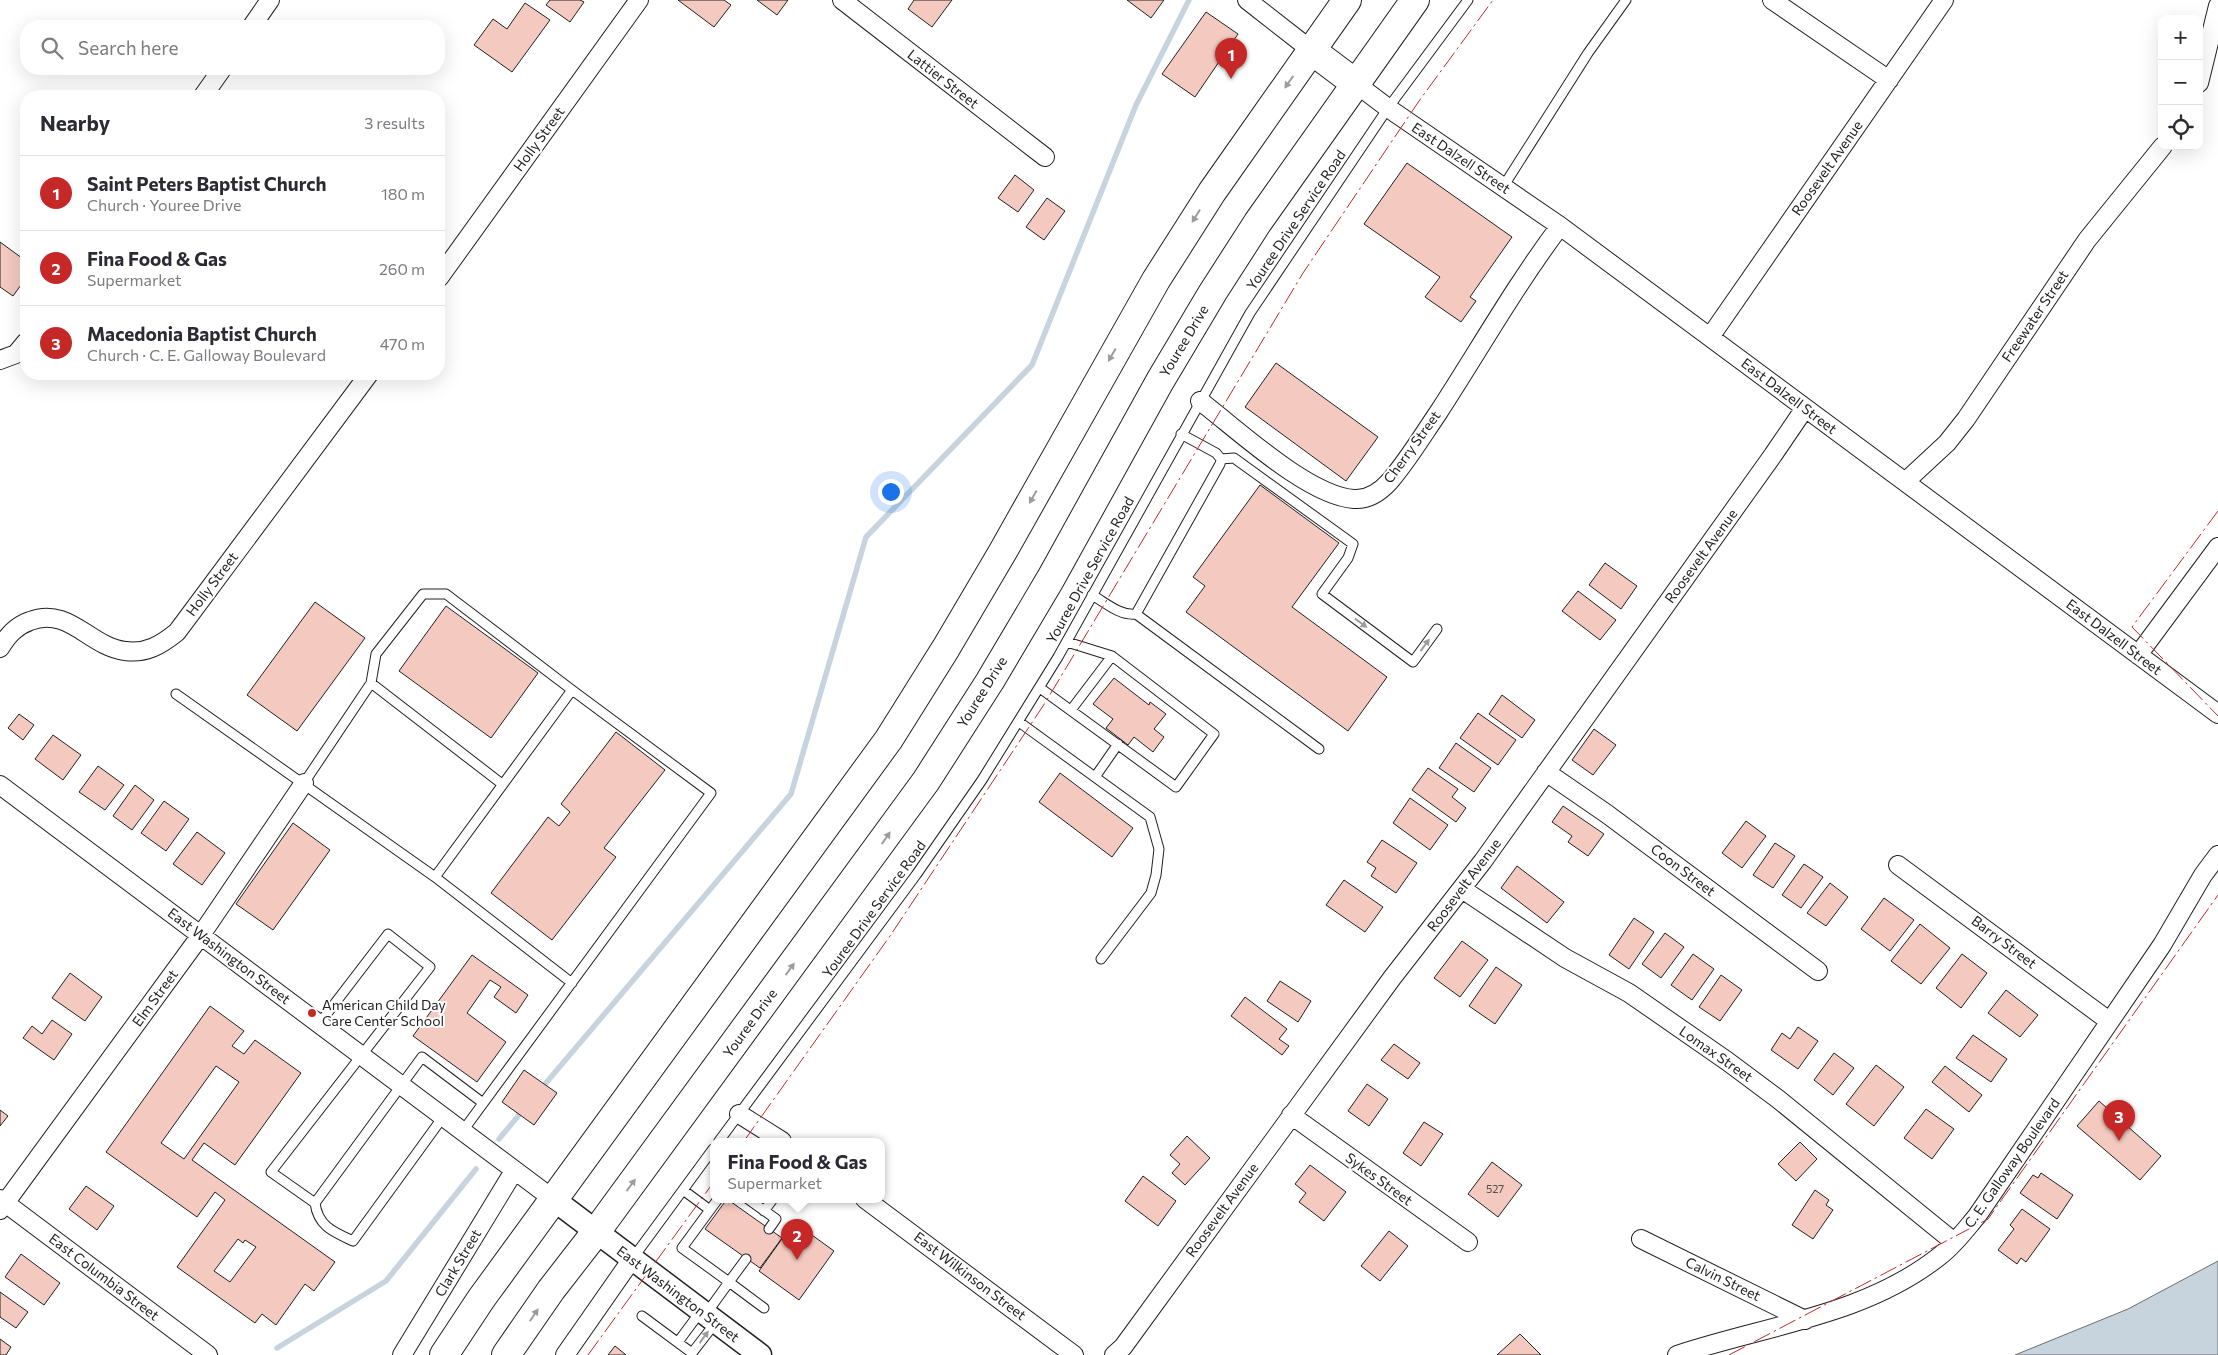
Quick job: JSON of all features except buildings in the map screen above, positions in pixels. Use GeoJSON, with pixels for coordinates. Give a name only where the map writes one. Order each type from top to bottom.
{"type":"FeatureCollection","features":[{"type":"Feature","properties":{"kind":"main road"},"geometry":{"type":"LineString","coordinates":[[444,1355],[481,1299],[553,1199],[889,739],[1002,553],[1156,280],[1212,192],[1347,0]]}},
{"type":"Feature","properties":{"kind":"main road","name":"Youree Drive"},"geometry":{"type":"LineString","coordinates":[[506,1355],[551,1290],[596,1232],[926,781],[990,681],[1046,587],[1160,381],[1213,292],[1258,222],[1415,0]]}},
{"type":"Feature","properties":{"kind":"main road"},"geometry":{"type":"LineString","coordinates":[[1311,50],[1355,83]]}},
{"type":"Feature","properties":{"kind":"street"},"geometry":{"type":"LineString","coordinates":[[256,20],[270,0]]}},
{"type":"Feature","properties":{"kind":"street","name":"Holly Street"},"geometry":{"type":"LineString","coordinates":[[445,270],[640,0]]}},
{"type":"Feature","properties":{"kind":"street","name":"Lattier Street"},"geometry":{"type":"LineString","coordinates":[[842,0],[1045,157]]}},
{"type":"Feature","properties":{"kind":"street"},"geometry":{"type":"LineString","coordinates":[[1247,0],[1311,50]]}},
{"type":"Feature","properties":{"kind":"street"},"geometry":{"type":"LineString","coordinates":[[1772,0],[1889,80]]}},
{"type":"Feature","properties":{"kind":"street","name":"Roosevelt Avenue"},"geometry":{"type":"LineString","coordinates":[[1710,337],[1944,0]]}},
{"type":"Feature","properties":{"kind":"street"},"geometry":{"type":"LineString","coordinates":[[2203,67],[2218,6]]}},
{"type":"Feature","properties":{"kind":"street"},"geometry":{"type":"LineString","coordinates":[[207,90],[218,75]]}},
{"type":"Feature","properties":{"kind":"street","name":"East Dalzell Street"},"geometry":{"type":"LineString","coordinates":[[1355,83],[1388,108],[1560,226],[2218,714]]}},
{"type":"Feature","properties":{"kind":"street","name":"Freewater Street"},"geometry":{"type":"LineString","coordinates":[[1905,482],[1947,443],[1966,419],[2087,240],[2159,150]]}},
{"type":"Feature","properties":{"kind":"street","name":"Cherry Street"},"geometry":{"type":"LineString","coordinates":[[1200,400],[1292,471],[1314,485],[1340,497],[1356,499],[1378,492],[1390,481],[1413,450],[1530,266],[1560,226]]}},
{"type":"Feature","properties":{"kind":"street"},"geometry":{"type":"LineString","coordinates":[[3,358],[16,354],[20,349]]}},
{"type":"Feature","properties":{"kind":"street","name":"Holly Street"},"geometry":{"type":"LineString","coordinates":[[0,648],[20,625],[37,618],[57,618],[72,623],[106,644],[124,651],[144,651],[162,645],[176,632],[365,380]]}},
{"type":"Feature","properties":{"kind":"street","name":"Roosevelt Avenue"},"geometry":{"type":"LineString","coordinates":[[1114,1355],[1123,1347],[1392,978],[1462,889],[1805,408]]}},
{"type":"Feature","properties":{"kind":"street"},"geometry":{"type":"LineString","coordinates":[[2138,655],[2218,548]]}},
{"type":"Feature","properties":{"kind":"street","name":"Coon Street"},"geometry":{"type":"LineString","coordinates":[[1546,772],[1607,814],[1818,970]]}},
{"type":"Feature","properties":{"kind":"street","name":"Elm Street"},"geometry":{"type":"LineString","coordinates":[[2,1204],[201,935],[304,783]]}},
{"type":"Feature","properties":{"kind":"street","name":"East Washington Street"},"geometry":{"type":"LineString","coordinates":[[0,785],[760,1355]]}},
{"type":"Feature","properties":{"kind":"street","name":"C. E. Galloway Boulevard"},"geometry":{"type":"LineString","coordinates":[[1678,1355],[1805,1320],[1842,1307],[1914,1274],[1954,1242],[1977,1216],[2162,945],[2218,855]]}},
{"type":"Feature","properties":{"kind":"street","name":"Barry Street"},"geometry":{"type":"LineString","coordinates":[[1898,864],[2109,1021]]}},
{"type":"Feature","properties":{"kind":"street","name":"Lomax Street"},"geometry":{"type":"LineString","coordinates":[[1462,889],[1565,958],[1629,993],[1727,1061],[1778,1099],[1954,1242]]}},
{"type":"Feature","properties":{"kind":"street"},"geometry":{"type":"LineString","coordinates":[[739,1114],[777,1138]]}},
{"type":"Feature","properties":{"kind":"street","name":"Sykes Street"},"geometry":{"type":"LineString","coordinates":[[1291,1115],[1468,1242]]}},
{"type":"Feature","properties":{"kind":"street","name":"Clark Street"},"geometry":{"type":"LineString","coordinates":[[402,1355],[514,1171]]}},
{"type":"Feature","properties":{"kind":"street","name":"East Wilkinson Street"},"geometry":{"type":"LineString","coordinates":[[871,1203],[1074,1355]]}},
{"type":"Feature","properties":{"kind":"street","name":"East Columbia Street"},"geometry":{"type":"LineString","coordinates":[[2,1204],[208,1355]]}},
{"type":"Feature","properties":{"kind":"street","name":"Calvin Street"},"geometry":{"type":"LineString","coordinates":[[1640,1239],[1805,1320]]}},
{"type":"Feature","properties":{"kind":"street"},"geometry":{"type":"LineString","coordinates":[[565,1355],[632,1259]]}},
{"type":"Feature","properties":{"kind":"lane","name":"Youree Drive Service Road"},"geometry":{"type":"LineString","coordinates":[[721,1138],[916,876],[1019,722],[1067,642],[1250,313],[1388,108],[1468,0]]}},
{"type":"Feature","properties":{"kind":"lane"},"geometry":{"type":"LineString","coordinates":[[1503,187],[1588,54],[1626,0]]}},
{"type":"Feature","properties":{"kind":"lane"},"geometry":{"type":"LineString","coordinates":[[1181,434],[1216,454],[1221,459],[1234,458],[1353,544],[1345,562],[1322,594],[1413,662],[1436,629]]}},
{"type":"Feature","properties":{"kind":"lane"},"geometry":{"type":"LineString","coordinates":[[1136,614],[1221,459]]}},
{"type":"Feature","properties":{"kind":"lane"},"geometry":{"type":"LineString","coordinates":[[304,783],[371,683],[376,654],[423,594],[446,594],[711,793],[462,1132]]}},
{"type":"Feature","properties":{"kind":"lane"},"geometry":{"type":"LineString","coordinates":[[1092,595],[1128,615],[1136,614],[1319,749]]}},
{"type":"Feature","properties":{"kind":"lane"},"geometry":{"type":"LineString","coordinates":[[1040,688],[1176,787],[1214,734],[1112,656],[1067,642]]}},
{"type":"Feature","properties":{"kind":"lane"},"geometry":{"type":"LineString","coordinates":[[1071,710],[1112,656]]}},
{"type":"Feature","properties":{"kind":"lane"},"geometry":{"type":"LineString","coordinates":[[371,683],[502,784]]}},
{"type":"Feature","properties":{"kind":"lane"},"geometry":{"type":"LineString","coordinates":[[435,877],[572,690]]}},
{"type":"Feature","properties":{"kind":"lane"},"geometry":{"type":"LineString","coordinates":[[176,694],[435,877],[572,983]]}},
{"type":"Feature","properties":{"kind":"lane"},"geometry":{"type":"LineString","coordinates":[[1019,722],[1150,817],[1159,849],[1156,875],[1151,892],[1101,959]]}},
{"type":"Feature","properties":{"kind":"lane"},"geometry":{"type":"LineString","coordinates":[[1095,777],[1118,744]]}},
{"type":"Feature","properties":{"kind":"lane"},"geometry":{"type":"LineString","coordinates":[[319,1024],[388,934],[430,967],[272,1172],[314,1203],[317,1216],[333,1232],[353,1241],[443,1117]]}},
{"type":"Feature","properties":{"kind":"lane"},"geometry":{"type":"LineString","coordinates":[[314,1203],[422,1057],[483,1103]]}},
{"type":"Feature","properties":{"kind":"lane"},"geometry":{"type":"LineString","coordinates":[[632,1259],[710,1153]]}},
{"type":"Feature","properties":{"kind":"lane"},"geometry":{"type":"LineString","coordinates":[[683,1190],[710,1210]]}},
{"type":"Feature","properties":{"kind":"lane"},"geometry":{"type":"LineString","coordinates":[[715,1203],[682,1248],[764,1308]]}},
{"type":"Feature","properties":{"kind":"lane"},"geometry":{"type":"LineString","coordinates":[[753,1203],[776,1219],[769,1228]]}},
{"type":"Feature","properties":{"kind":"lane"},"geometry":{"type":"LineString","coordinates":[[764,1211],[770,1203]]}},
{"type":"Feature","properties":{"kind":"lane"},"geometry":{"type":"LineString","coordinates":[[642,1316],[692,1353],[708,1315],[746,1259]]}},
{"type":"Feature","properties":{"kind":"lane"},"geometry":{"type":"LineString","coordinates":[[678,1342],[708,1315]]}},
{"type":"Feature","properties":{"kind":"shaded area"},"geometry":{"type":"Polygon","coordinates":[[[2218,1261],[2218,1355],[2015,1355],[2128,1309],[2218,1261]]]}},
{"type":"Feature","properties":{"kind":"waterway"},"geometry":{"type":"LineString","coordinates":[[540,1090],[791,794],[866,537],[1032,365],[1136,105],[1189,0]]}},
{"type":"Feature","properties":{"kind":"waterway"},"geometry":{"type":"LineString","coordinates":[[499,1139],[524,1109]]}},
{"type":"Feature","properties":{"kind":"waterway"},"geometry":{"type":"LineString","coordinates":[[277,1348],[386,1281],[476,1169]]}},
{"type":"Feature","properties":{"kind":"power"},"geometry":{"type":"LineString","coordinates":[[746,1138],[890,936],[1045,703],[1303,273],[1419,101],[1493,0]]}},
{"type":"Feature","properties":{"kind":"power"},"geometry":{"type":"LineString","coordinates":[[2218,511],[2132,627],[2218,716]]}},
{"type":"Feature","properties":{"kind":"power"},"geometry":{"type":"LineString","coordinates":[[1729,1355],[1988,1219],[2218,895]]}},
{"type":"Feature","properties":{"kind":"power"},"geometry":{"type":"LineString","coordinates":[[588,1355],[710,1187]]}},
{"type":"Feature","properties":{"kind":"place","name":"Saint Peters Baptist Church"},"geometry":{"type":"Point","coordinates":[1231,79]}},
{"type":"Feature","properties":{"kind":"place","name":"American Child Day Care Center School"},"geometry":{"type":"Point","coordinates":[312,1013]}},
{"type":"Feature","properties":{"kind":"place","name":"Macedonia Baptist Church"},"geometry":{"type":"Point","coordinates":[2119,1141]}},
{"type":"Feature","properties":{"kind":"place","name":"Fina Food & Gas"},"geometry":{"type":"Point","coordinates":[797,1260]}}]}
